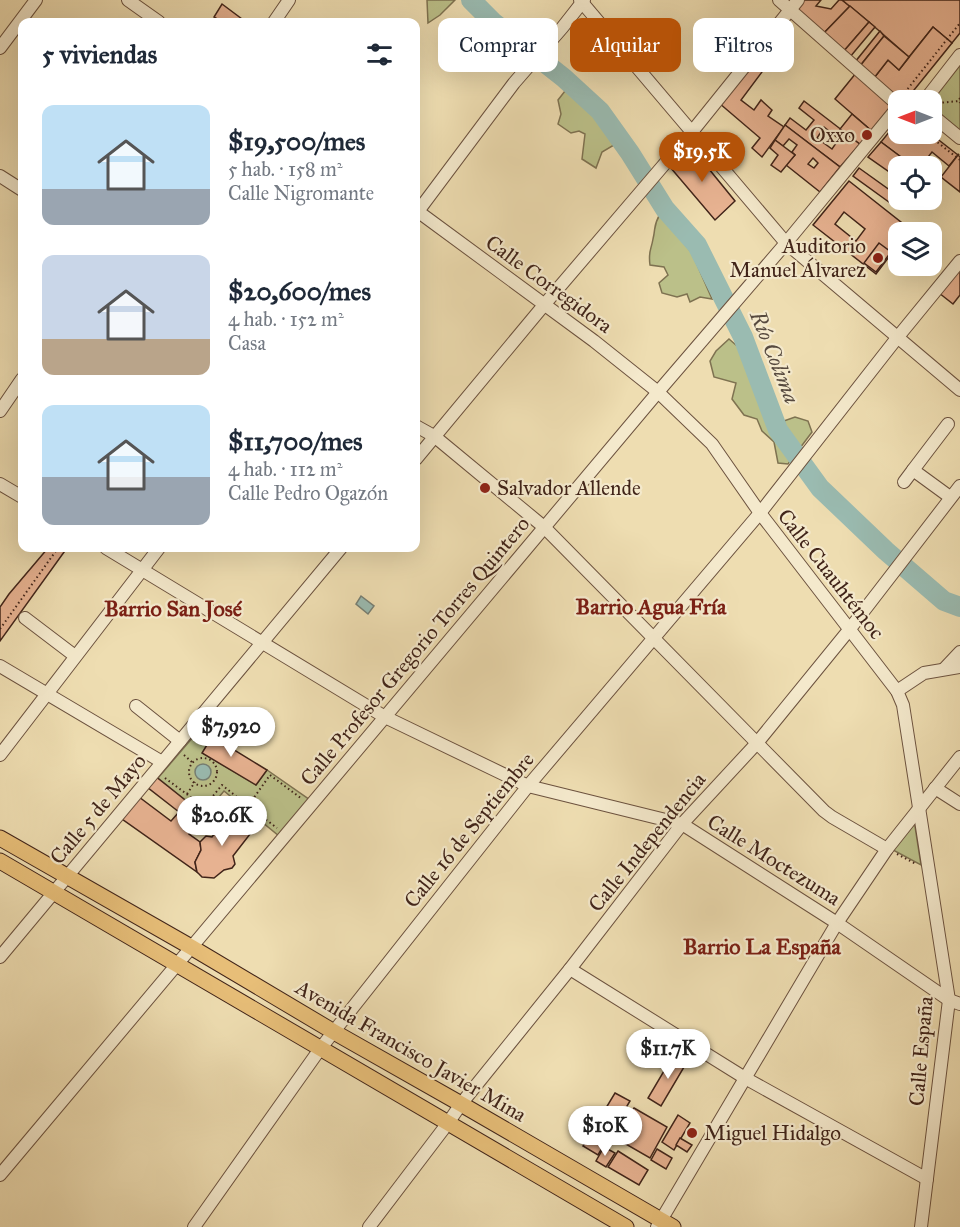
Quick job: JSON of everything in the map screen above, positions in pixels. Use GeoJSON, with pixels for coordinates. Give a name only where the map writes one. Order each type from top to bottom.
{"type":"FeatureCollection","features":[{"type":"Feature","properties":{"kind":"main road","name":"Avenida Francisco Javier Mina"},"geometry":{"type":"LineString","coordinates":[[0,838],[461,1104],[660,1225]]}},
{"type":"Feature","properties":{"kind":"main road","name":"Avenida Francisco Javier Mina"},"geometry":{"type":"LineString","coordinates":[[0,861],[626,1227]]}},
{"type":"Feature","properties":{"kind":"street"},"geometry":{"type":"LineString","coordinates":[[22,18],[36,0]]}},
{"type":"Feature","properties":{"kind":"street"},"geometry":{"type":"LineString","coordinates":[[128,0],[153,18]]}},
{"type":"Feature","properties":{"kind":"street"},"geometry":{"type":"LineString","coordinates":[[277,18],[289,0]]}},
{"type":"Feature","properties":{"kind":"street"},"geometry":{"type":"LineString","coordinates":[[779,0],[794,5],[888,93]]}},
{"type":"Feature","properties":{"kind":"street"},"geometry":{"type":"LineString","coordinates":[[420,207],[514,83],[562,28],[582,1],[786,243],[960,390]]}},
{"type":"Feature","properties":{"kind":"street"},"geometry":{"type":"LineString","coordinates":[[420,454],[692,133],[794,5]]}},
{"type":"Feature","properties":{"kind":"street"},"geometry":{"type":"LineString","coordinates":[[0,48],[18,24]]}},
{"type":"Feature","properties":{"kind":"street"},"geometry":{"type":"LineString","coordinates":[[940,90],[960,55]]}},
{"type":"Feature","properties":{"kind":"street","name":"Calle Profesor Gregorio Torres Quintero"},"geometry":{"type":"LineString","coordinates":[[0,1175],[544,527],[786,243],[888,117]]}},
{"type":"Feature","properties":{"kind":"street"},"geometry":{"type":"LineString","coordinates":[[942,118],[960,138]]}},
{"type":"Feature","properties":{"kind":"street"},"geometry":{"type":"LineString","coordinates":[[0,176],[18,187]]}},
{"type":"Feature","properties":{"kind":"street","name":"Calle Corregidora"},"geometry":{"type":"LineString","coordinates":[[420,215],[594,341],[658,392]]}},
{"type":"Feature","properties":{"kind":"street"},"geometry":{"type":"LineString","coordinates":[[897,338],[960,261]]}},
{"type":"Feature","properties":{"kind":"street","name":"Calle 16 de Septiembre"},"geometry":{"type":"LineString","coordinates":[[194,1227],[320,1049],[528,786],[760,513],[897,338]]}},
{"type":"Feature","properties":{"kind":"street"},"geometry":{"type":"LineString","coordinates":[[0,411],[18,385]]}},
{"type":"Feature","properties":{"kind":"street","name":"Calle Cuauhtémoc"},"geometry":{"type":"LineString","coordinates":[[658,392],[712,444],[760,513],[897,691],[903,705],[918,808]]}},
{"type":"Feature","properties":{"kind":"street"},"geometry":{"type":"LineString","coordinates":[[904,482],[948,424]]}},
{"type":"Feature","properties":{"kind":"street"},"geometry":{"type":"LineString","coordinates":[[420,428],[434,436],[544,527],[824,811],[887,849]]}},
{"type":"Feature","properties":{"kind":"street"},"geometry":{"type":"LineString","coordinates":[[913,470],[950,497]]}},
{"type":"Feature","properties":{"kind":"street"},"geometry":{"type":"LineString","coordinates":[[0,484],[18,495]]}},
{"type":"Feature","properties":{"kind":"street","name":"Calle Independencia"},"geometry":{"type":"LineString","coordinates":[[369,1227],[461,1104],[570,969],[682,824],[757,743],[849,630],[960,486]]}},
{"type":"Feature","properties":{"kind":"street","name":"Calle Moctezuma"},"geometry":{"type":"LineString","coordinates":[[113,552],[385,717],[528,786],[682,824],[837,923],[954,1002]]}},
{"type":"Feature","properties":{"kind":"street"},"geometry":{"type":"LineString","coordinates":[[0,755],[156,552]]}},
{"type":"Feature","properties":{"kind":"street","name":"Calle 5 de Mayo"},"geometry":{"type":"LineString","coordinates":[[0,957],[338,552]]}},
{"type":"Feature","properties":{"kind":"street"},"geometry":{"type":"LineString","coordinates":[[26,618],[75,656]]}},
{"type":"Feature","properties":{"kind":"street"},"geometry":{"type":"LineString","coordinates":[[944,669],[960,652]]}},
{"type":"Feature","properties":{"kind":"street"},"geometry":{"type":"LineString","coordinates":[[0,666],[46,693],[159,767]]}},
{"type":"Feature","properties":{"kind":"street"},"geometry":{"type":"LineString","coordinates":[[897,691],[924,673],[960,667]]}},
{"type":"Feature","properties":{"kind":"street"},"geometry":{"type":"LineString","coordinates":[[136,706],[180,741]]}},
{"type":"Feature","properties":{"kind":"street"},"geometry":{"type":"LineString","coordinates":[[660,1225],[837,923],[887,849],[960,757]]}},
{"type":"Feature","properties":{"kind":"street"},"geometry":{"type":"LineString","coordinates":[[935,788],[960,804]]}},
{"type":"Feature","properties":{"kind":"street","name":"Calle España"},"geometry":{"type":"LineString","coordinates":[[918,808],[954,1002],[921,1227]]}},
{"type":"Feature","properties":{"kind":"street"},"geometry":{"type":"LineString","coordinates":[[570,969],[745,1078],[927,1179]]}},
{"type":"Feature","properties":{"kind":"path"},"geometry":{"type":"LineString","coordinates":[[909,90],[960,23]]}},
{"type":"Feature","properties":{"kind":"path"},"geometry":{"type":"LineString","coordinates":[[942,104],[960,101]]}},
{"type":"Feature","properties":{"kind":"path"},"geometry":{"type":"LineString","coordinates":[[940,144],[960,160]]}},
{"type":"Feature","properties":{"kind":"path"},"geometry":{"type":"LineString","coordinates":[[0,629],[55,552]]}},
{"type":"Feature","properties":{"kind":"path"},"geometry":{"type":"LineString","coordinates":[[204,758],[212,761],[217,768],[214,780],[206,785],[195,783],[190,772],[193,763],[204,758]]}},
{"type":"Feature","properties":{"kind":"path"},"geometry":{"type":"LineString","coordinates":[[159,767],[204,807],[222,785],[285,835]]}},
{"type":"Feature","properties":{"kind":"path"},"geometry":{"type":"LineString","coordinates":[[248,806],[270,775],[310,806]]}},
{"type":"Feature","properties":{"kind":"path"},"geometry":{"type":"LineString","coordinates":[[187,794],[195,783]]}},
{"type":"Feature","properties":{"kind":"path"},"geometry":{"type":"LineString","coordinates":[[887,849],[928,871]]}},
{"type":"Feature","properties":{"kind":"green space"},"geometry":{"type":"Polygon","coordinates":[[[427,0],[455,0],[428,23],[427,0]]]}},
{"type":"Feature","properties":{"kind":"green space"},"geometry":{"type":"Polygon","coordinates":[[[960,62],[960,134],[942,119],[942,90],[939,90],[960,62]]]}},
{"type":"Feature","properties":{"kind":"green space"},"geometry":{"type":"Polygon","coordinates":[[[565,91],[595,113],[614,145],[602,152],[596,168],[582,159],[585,134],[579,131],[571,133],[558,124],[561,114],[558,100],[565,91]]]}},
{"type":"Feature","properties":{"kind":"green space"},"geometry":{"type":"Polygon","coordinates":[[[660,214],[692,253],[712,299],[700,297],[690,302],[687,294],[677,297],[662,293],[659,283],[668,275],[664,267],[650,265],[649,257],[660,214]]]}},
{"type":"Feature","properties":{"kind":"green space"},"geometry":{"type":"Polygon","coordinates":[[[729,339],[744,352],[761,373],[763,399],[775,407],[781,422],[795,417],[808,421],[812,432],[788,464],[778,463],[774,442],[762,431],[757,419],[744,415],[732,399],[736,383],[714,377],[710,361],[716,351],[729,339]]]}},
{"type":"Feature","properties":{"kind":"green space"},"geometry":{"type":"Polygon","coordinates":[[[194,736],[207,745],[203,753],[256,785],[267,770],[310,800],[279,836],[224,791],[204,815],[158,778],[194,736]]]}},
{"type":"Feature","properties":{"kind":"green space"},"geometry":{"type":"Polygon","coordinates":[[[914,820],[921,865],[893,850],[914,820]]]}},
{"type":"Feature","properties":{"kind":"water"},"geometry":{"type":"Polygon","coordinates":[[[361,596],[374,606],[368,614],[356,604],[361,596]]]}},
{"type":"Feature","properties":{"kind":"water"},"geometry":{"type":"Polygon","coordinates":[[[200,764],[206,764],[211,772],[209,778],[200,780],[195,775],[195,769],[200,764]]]}},
{"type":"Feature","properties":{"kind":"building"},"geometry":{"type":"Polygon","coordinates":[[[802,0],[821,0],[816,6],[831,9],[839,0],[850,6],[823,34],[794,10],[802,0]]]}},
{"type":"Feature","properties":{"kind":"building"},"geometry":{"type":"Polygon","coordinates":[[[842,0],[960,0],[960,33],[952,43],[933,27],[909,57],[842,0]]]}},
{"type":"Feature","properties":{"kind":"building"},"geometry":{"type":"Polygon","coordinates":[[[222,4],[241,18],[216,18],[214,17],[222,4]]]}},
{"type":"Feature","properties":{"kind":"building"},"geometry":{"type":"Polygon","coordinates":[[[850,6],[869,22],[843,52],[823,34],[850,6]]]}},
{"type":"Feature","properties":{"kind":"building"},"geometry":{"type":"Polygon","coordinates":[[[869,22],[875,27],[850,57],[843,52],[869,22]]]}},
{"type":"Feature","properties":{"kind":"building"},"geometry":{"type":"Polygon","coordinates":[[[933,27],[952,43],[914,90],[888,90],[874,78],[888,60],[899,70],[933,27]]]}},
{"type":"Feature","properties":{"kind":"building"},"geometry":{"type":"Polygon","coordinates":[[[880,31],[884,36],[860,66],[855,62],[880,31]]]}},
{"type":"Feature","properties":{"kind":"building"},"geometry":{"type":"Polygon","coordinates":[[[884,36],[909,57],[899,70],[888,60],[874,78],[860,66],[884,36]]]}},
{"type":"Feature","properties":{"kind":"building"},"geometry":{"type":"Polygon","coordinates":[[[744,72],[762,72],[741,100],[754,110],[761,100],[772,110],[768,116],[784,127],[762,157],[752,148],[760,138],[719,103],[744,72]]]}},
{"type":"Feature","properties":{"kind":"building"},"geometry":{"type":"Polygon","coordinates":[[[856,73],[888,101],[888,114],[873,132],[835,99],[856,73]]]}},
{"type":"Feature","properties":{"kind":"building"},"geometry":{"type":"Polygon","coordinates":[[[804,101],[860,144],[840,167],[785,125],[790,118],[806,130],[814,120],[799,108],[804,101]],[[824,127],[817,138],[832,149],[839,139],[824,127]]]}},
{"type":"Feature","properties":{"kind":"building"},"geometry":{"type":"Polygon","coordinates":[[[852,114],[873,132],[860,144],[840,129],[852,114]]]}},
{"type":"Feature","properties":{"kind":"building"},"geometry":{"type":"Polygon","coordinates":[[[785,125],[840,167],[820,192],[786,165],[795,155],[792,152],[797,145],[789,139],[783,146],[775,140],[785,125]],[[813,158],[808,164],[814,168],[818,163],[813,158]]]}},
{"type":"Feature","properties":{"kind":"building"},"geometry":{"type":"Polygon","coordinates":[[[888,133],[888,144],[942,143],[958,155],[949,166],[942,160],[942,156],[937,156],[932,152],[929,156],[900,156],[881,142],[888,133]]]}},
{"type":"Feature","properties":{"kind":"building"},"geometry":{"type":"Polygon","coordinates":[[[775,140],[795,155],[781,172],[771,165],[778,155],[770,148],[775,140]]]}},
{"type":"Feature","properties":{"kind":"building"},"geometry":{"type":"Polygon","coordinates":[[[881,142],[900,156],[888,156],[888,171],[868,157],[881,142]]]}},
{"type":"Feature","properties":{"kind":"building"},"geometry":{"type":"Polygon","coordinates":[[[687,146],[691,147],[735,201],[715,220],[670,167],[687,146]]]}},
{"type":"Feature","properties":{"kind":"building"},"geometry":{"type":"Polygon","coordinates":[[[958,155],[960,157],[960,192],[942,176],[958,155]]]}},
{"type":"Feature","properties":{"kind":"building"},"geometry":{"type":"Polygon","coordinates":[[[859,168],[888,189],[888,201],[853,176],[859,168]]]}},
{"type":"Feature","properties":{"kind":"building"},"geometry":{"type":"Polygon","coordinates":[[[849,181],[901,222],[888,222],[888,258],[876,274],[813,225],[849,181]],[[844,212],[835,224],[856,241],[865,229],[844,212]]]}},
{"type":"Feature","properties":{"kind":"building","name":"Auditorio Manuel Álvarez"},"geometry":{"type":"Polygon","coordinates":[[[879,243],[888,250],[888,256],[876,272],[864,263],[879,243]]]}},
{"type":"Feature","properties":{"kind":"building"},"geometry":{"type":"Polygon","coordinates":[[[958,269],[960,271],[960,295],[953,304],[939,293],[958,269]]]}},
{"type":"Feature","properties":{"kind":"building"},"geometry":{"type":"Polygon","coordinates":[[[45,552],[64,552],[0,641],[0,607],[45,552]]]}},
{"type":"Feature","properties":{"kind":"building"},"geometry":{"type":"Polygon","coordinates":[[[200,729],[267,770],[256,785],[202,753],[207,745],[194,736],[200,729]]]}},
{"type":"Feature","properties":{"kind":"building"},"geometry":{"type":"Polygon","coordinates":[[[155,776],[204,815],[189,834],[200,842],[201,850],[195,862],[197,872],[122,819],[139,797],[171,821],[179,812],[147,787],[155,776]]]}},
{"type":"Feature","properties":{"kind":"building"},"geometry":{"type":"Polygon","coordinates":[[[231,812],[254,829],[233,856],[235,864],[232,868],[224,870],[214,878],[202,877],[197,872],[195,862],[201,850],[200,842],[206,836],[212,837],[231,812]]]}},
{"type":"Feature","properties":{"kind":"building"},"geometry":{"type":"Polygon","coordinates":[[[674,1054],[687,1062],[661,1106],[648,1098],[674,1054]]]}},
{"type":"Feature","properties":{"kind":"building"},"geometry":{"type":"Polygon","coordinates":[[[615,1093],[630,1101],[598,1155],[583,1146],[615,1093]]]}},
{"type":"Feature","properties":{"kind":"building"},"geometry":{"type":"Polygon","coordinates":[[[634,1108],[667,1127],[650,1158],[617,1139],[634,1108]]]}},
{"type":"Feature","properties":{"kind":"building"},"geometry":{"type":"Polygon","coordinates":[[[678,1115],[690,1123],[674,1150],[662,1142],[678,1115]]]}},
{"type":"Feature","properties":{"kind":"building"},"geometry":{"type":"Polygon","coordinates":[[[680,1138],[692,1145],[687,1152],[676,1145],[680,1138]]]}},
{"type":"Feature","properties":{"kind":"building"},"geometry":{"type":"Polygon","coordinates":[[[604,1147],[615,1153],[606,1167],[596,1161],[604,1147]]]}},
{"type":"Feature","properties":{"kind":"building"},"geometry":{"type":"Polygon","coordinates":[[[657,1149],[672,1158],[666,1169],[651,1160],[657,1149]]]}},
{"type":"Feature","properties":{"kind":"building"},"geometry":{"type":"Polygon","coordinates":[[[618,1151],[648,1170],[639,1185],[608,1167],[618,1151]]]}},
{"type":"Feature","properties":{"kind":"waterway","name":"Río Colima"},"geometry":{"type":"LineString","coordinates":[[471,0],[493,22],[564,78],[600,111],[665,209],[697,245],[743,337],[778,430],[820,488],[886,551],[944,601],[960,607]]}},
{"type":"Feature","properties":{"kind":"place","name":"Oxxo"},"geometry":{"type":"Point","coordinates":[867,135]}},
{"type":"Feature","properties":{"kind":"place","name":"Auditorio Manuel Álvarez"},"geometry":{"type":"Point","coordinates":[878,258]}},
{"type":"Feature","properties":{"kind":"place","name":"Salvador Allende"},"geometry":{"type":"Point","coordinates":[485,488]}},
{"type":"Feature","properties":{"kind":"place","name":"Miguel Hidalgo"},"geometry":{"type":"Point","coordinates":[692,1133]}},
{"type":"Feature","properties":{"kind":"district","name":"Barrio Agua Fría"},"geometry":{"type":"Point","coordinates":[651,606]}},
{"type":"Feature","properties":{"kind":"district","name":"Barrio San José"},"geometry":{"type":"Point","coordinates":[173,608]}},
{"type":"Feature","properties":{"kind":"district","name":"Barrio La España"},"geometry":{"type":"Point","coordinates":[762,946]}}]}
